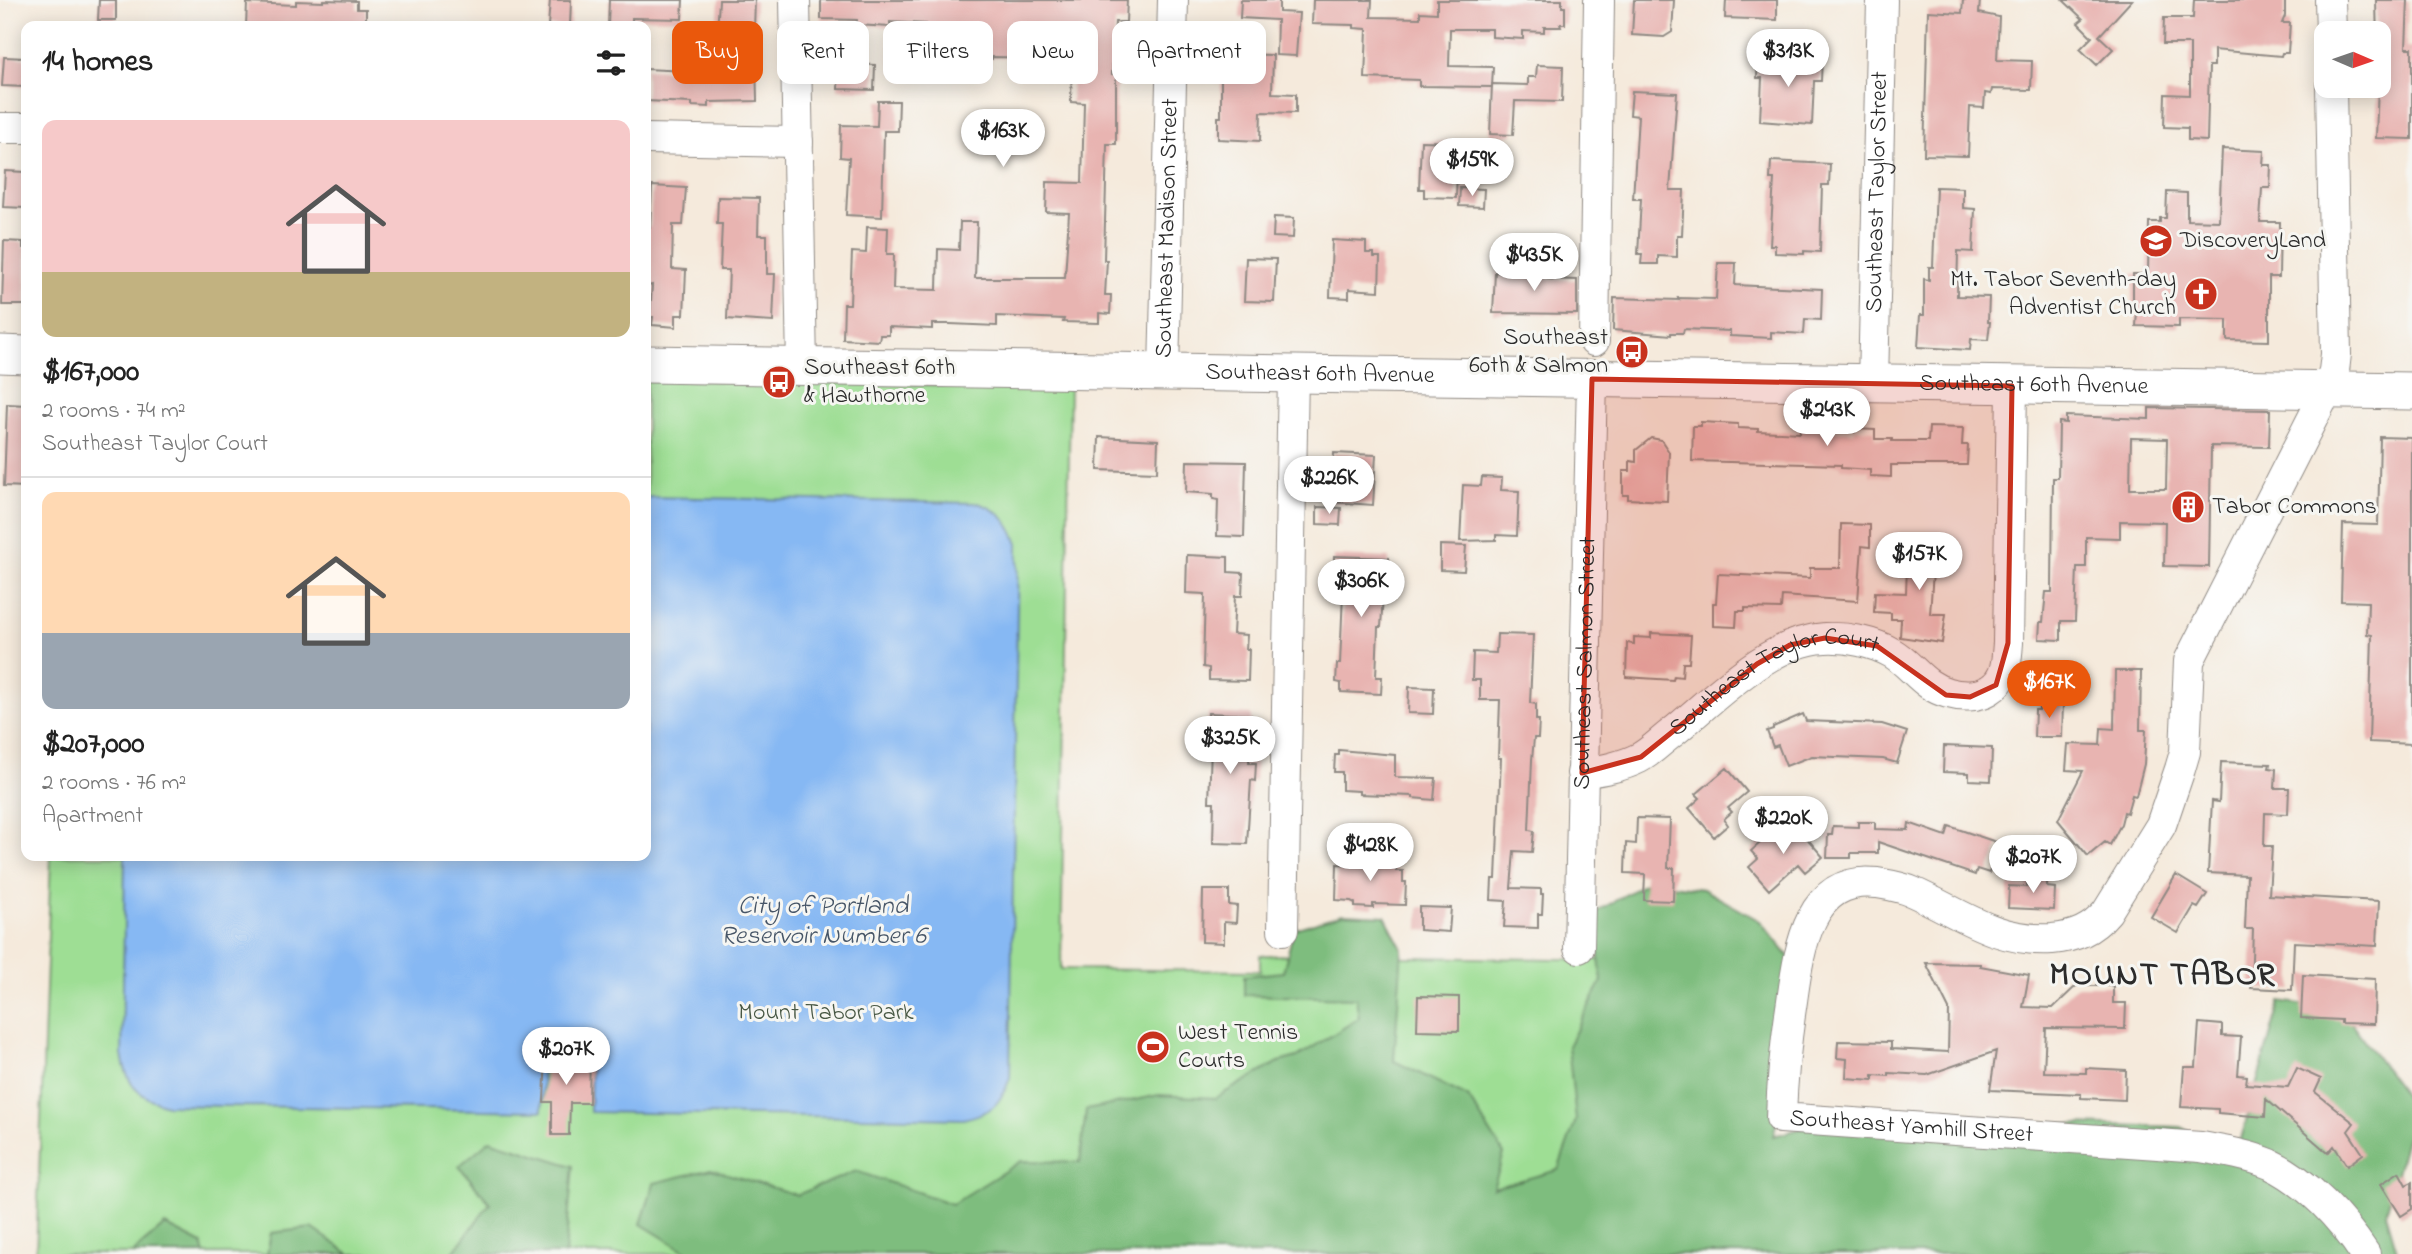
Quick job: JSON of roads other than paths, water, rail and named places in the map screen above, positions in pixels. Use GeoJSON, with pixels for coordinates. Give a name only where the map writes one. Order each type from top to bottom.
{"type":"FeatureCollection","features":[{"type":"Feature","properties":{"kind":"main road"},"geometry":{"type":"LineString","coordinates":[[0,354],[21,355]]}},
{"type":"Feature","properties":{"kind":"main road","name":"Southeast 60th Avenue"},"geometry":{"type":"LineString","coordinates":[[651,364],[2412,391]]}},
{"type":"Feature","properties":{"kind":"street"},"geometry":{"type":"LineString","coordinates":[[794,0],[802,367]]}},
{"type":"Feature","properties":{"kind":"street","name":"Southeast Madison Street"},"geometry":{"type":"LineString","coordinates":[[1164,372],[1173,0]]}},
{"type":"Feature","properties":{"kind":"street"},"geometry":{"type":"LineString","coordinates":[[1594,341],[1599,0]]}},
{"type":"Feature","properties":{"kind":"street","name":"Southeast Taylor Street"},"geometry":{"type":"LineString","coordinates":[[1873,383],[1882,0]]}},
{"type":"Feature","properties":{"kind":"street"},"geometry":{"type":"LineString","coordinates":[[2330,0],[2330,21]]}},
{"type":"Feature","properties":{"kind":"street","name":"Southeast Yamhill Street"},"geometry":{"type":"LineString","coordinates":[[2331,98],[2336,354],[2334,371],[2327,390],[2189,661],[2185,752],[2161,825],[2107,912],[2098,923],[2077,935],[2031,939],[1997,933],[1899,887],[1857,883],[1847,884],[1838,890],[1819,907],[1804,935],[1799,953],[1786,1039],[1781,1118],[2201,1147],[2240,1154],[2271,1165],[2300,1184],[2339,1219],[2365,1254]]}},
{"type":"Feature","properties":{"kind":"street"},"geometry":{"type":"LineString","coordinates":[[0,128],[21,128]]}},
{"type":"Feature","properties":{"kind":"street"},"geometry":{"type":"LineString","coordinates":[[651,139],[798,142]]}},
{"type":"Feature","properties":{"kind":"street"},"geometry":{"type":"LineString","coordinates":[[1283,930],[1293,374]]}},
{"type":"Feature","properties":{"kind":"street","name":"Southeast Salmon Street"},"geometry":{"type":"LineString","coordinates":[[1578,948],[1592,379]]}},
{"type":"Feature","properties":{"kind":"street","name":"Southeast Taylor Court"},"geometry":{"type":"LineString","coordinates":[[1583,773],[1612,768],[1641,757],[1756,664],[1790,645],[1825,638],[1858,640],[1877,646],[1894,654],[1946,695],[1970,697],[1996,685],[2003,676],[2008,643],[2012,386]]}},
{"type":"Feature","properties":{"kind":"water","name":"City of Portland Reservoir Number 6"},"geometry":{"type":"Polygon","coordinates":[[[651,497],[978,503],[998,513],[1011,529],[1018,544],[1010,1078],[1003,1095],[988,1111],[963,1119],[590,1112],[591,1052],[543,1051],[542,1111],[167,1105],[148,1098],[135,1088],[127,1074],[122,1055],[125,861],[651,861],[651,497]]]}},
{"type":"Feature","properties":{"kind":"place","name":"DiscoveryLand"},"geometry":{"type":"Point","coordinates":[2156,241]}},
{"type":"Feature","properties":{"kind":"place","name":"Mt. Tabor Seventh-day Adventist Church"},"geometry":{"type":"Point","coordinates":[2201,294]}},
{"type":"Feature","properties":{"kind":"place","name":"Southeast 60th & Salmon"},"geometry":{"type":"Point","coordinates":[1632,352]}},
{"type":"Feature","properties":{"kind":"place","name":"Southeast 60th & Hawthorne"},"geometry":{"type":"Point","coordinates":[779,382]}},
{"type":"Feature","properties":{"kind":"place","name":"Tabor Commons"},"geometry":{"type":"Point","coordinates":[2188,507]}},
{"type":"Feature","properties":{"kind":"place","name":"West Tennis Courts"},"geometry":{"type":"Point","coordinates":[1153,1047]}},
{"type":"Feature","properties":{"kind":"district","name":"MOUNT TABOR"},"geometry":{"type":"Point","coordinates":[2163,976]}},
{"type":"Feature","properties":{"kind":"park label","name":"Mount Tabor Park"},"geometry":{"type":"Point","coordinates":[826,1013]}}]}
